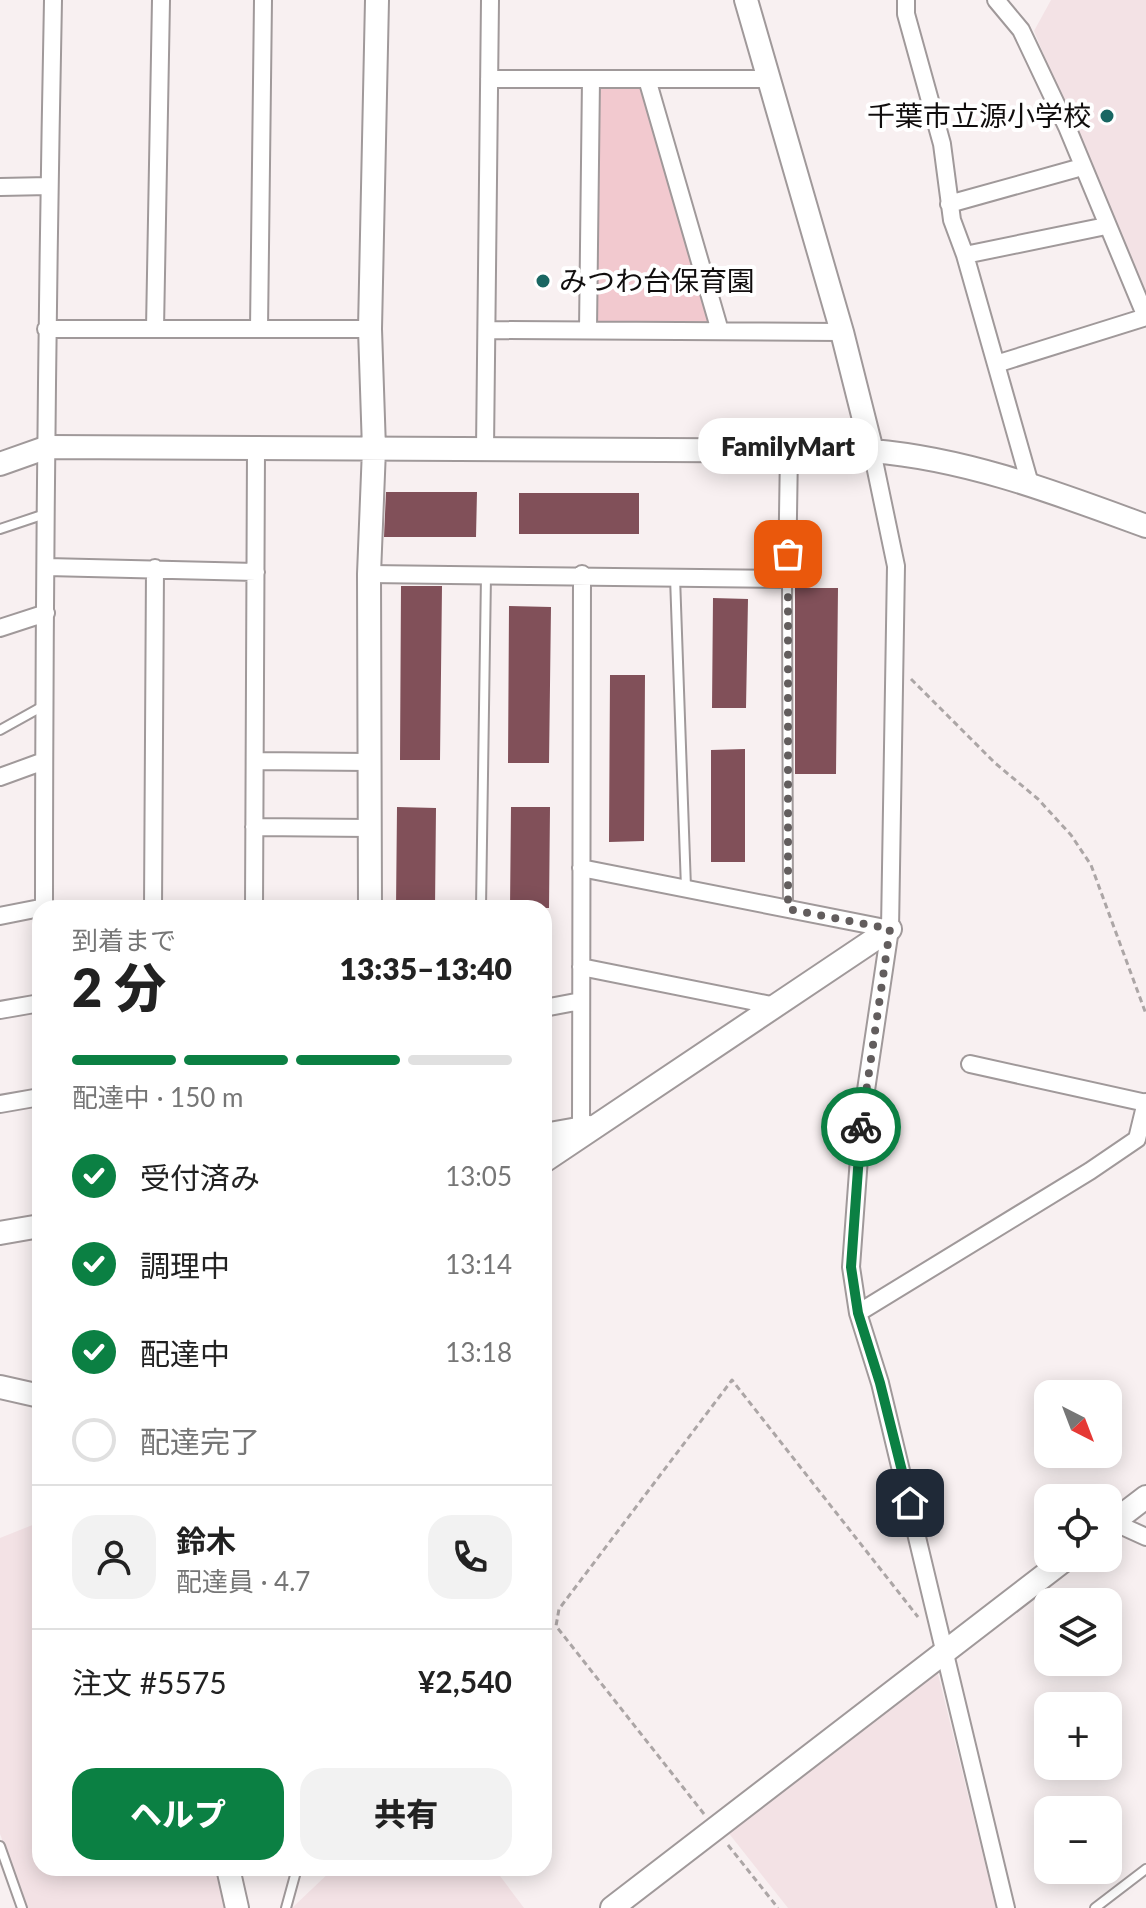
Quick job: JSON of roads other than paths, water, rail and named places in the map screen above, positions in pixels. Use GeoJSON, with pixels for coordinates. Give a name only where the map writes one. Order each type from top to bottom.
{"type":"FeatureCollection","features":[{"type":"Feature","properties":{"kind":"street"},"geometry":{"type":"LineString","coordinates":[[42,900],[48,447],[46,329],[53,0]]}},
{"type":"Feature","properties":{"kind":"street"},"geometry":{"type":"LineString","coordinates":[[155,329],[161,0]]}},
{"type":"Feature","properties":{"kind":"street"},"geometry":{"type":"LineString","coordinates":[[259,329],[263,0]]}},
{"type":"Feature","properties":{"kind":"street"},"geometry":{"type":"LineString","coordinates":[[370,900],[369,574],[374,449],[370,329],[377,0]]}},
{"type":"Feature","properties":{"kind":"street"},"geometry":{"type":"LineString","coordinates":[[485,450],[490,0]]}},
{"type":"Feature","properties":{"kind":"street"},"geometry":{"type":"LineString","coordinates":[[746,0],[842,332],[872,451],[896,566],[890,929],[862,1117],[851,1267],[858,1313],[880,1383],[1006,1908]]}},
{"type":"Feature","properties":{"kind":"street"},"geometry":{"type":"LineString","coordinates":[[906,0],[906,14],[942,144],[949,204],[1030,484]]}},
{"type":"Feature","properties":{"kind":"street"},"geometry":{"type":"LineString","coordinates":[[996,0],[1021,30],[1146,317],[996,364]]}},
{"type":"Feature","properties":{"kind":"street"},"geometry":{"type":"LineString","coordinates":[[489,79],[768,79]]}},
{"type":"Feature","properties":{"kind":"street"},"geometry":{"type":"LineString","coordinates":[[588,330],[591,79]]}},
{"type":"Feature","properties":{"kind":"street"},"geometry":{"type":"LineString","coordinates":[[647,79],[720,331]]}},
{"type":"Feature","properties":{"kind":"street"},"geometry":{"type":"LineString","coordinates":[[949,204],[1082,167]]}},
{"type":"Feature","properties":{"kind":"street"},"geometry":{"type":"LineString","coordinates":[[0,187],[49,186]]}},
{"type":"Feature","properties":{"kind":"street"},"geometry":{"type":"LineString","coordinates":[[965,255],[1106,226]]}},
{"type":"Feature","properties":{"kind":"street"},"geometry":{"type":"LineString","coordinates":[[46,329],[370,329]]}},
{"type":"Feature","properties":{"kind":"street"},"geometry":{"type":"LineString","coordinates":[[487,330],[842,332]]}},
{"type":"Feature","properties":{"kind":"street"},"geometry":{"type":"LineString","coordinates":[[0,464],[48,447],[872,451],[923,455],[1030,484],[1146,526]]}},
{"type":"Feature","properties":{"kind":"street"},"geometry":{"type":"LineString","coordinates":[[254,900],[256,450]]}},
{"type":"Feature","properties":{"kind":"street"},"geometry":{"type":"LineString","coordinates":[[369,574],[582,574],[787,579],[789,451]]}},
{"type":"Feature","properties":{"kind":"street"},"geometry":{"type":"LineString","coordinates":[[47,567],[256,572]]}},
{"type":"Feature","properties":{"kind":"street"},"geometry":{"type":"LineString","coordinates":[[153,900],[155,568]]}},
{"type":"Feature","properties":{"kind":"street"},"geometry":{"type":"LineString","coordinates":[[582,574],[581,1001],[590,1126]]}},
{"type":"Feature","properties":{"kind":"street"},"geometry":{"type":"LineString","coordinates":[[0,628],[46,613]]}},
{"type":"Feature","properties":{"kind":"street"},"geometry":{"type":"LineString","coordinates":[[0,777],[44,761]]}},
{"type":"Feature","properties":{"kind":"street"},"geometry":{"type":"LineString","coordinates":[[255,761],[370,762]]}},
{"type":"Feature","properties":{"kind":"street"},"geometry":{"type":"LineString","coordinates":[[254,827],[370,828]]}},
{"type":"Feature","properties":{"kind":"street"},"geometry":{"type":"LineString","coordinates":[[581,868],[890,929]]}},
{"type":"Feature","properties":{"kind":"street"},"geometry":{"type":"LineString","coordinates":[[0,916],[32,910]]}},
{"type":"Feature","properties":{"kind":"street"},"geometry":{"type":"LineString","coordinates":[[552,1155],[590,1126],[890,929]]}},
{"type":"Feature","properties":{"kind":"street"},"geometry":{"type":"LineString","coordinates":[[581,967],[776,1006]]}},
{"type":"Feature","properties":{"kind":"street"},"geometry":{"type":"LineString","coordinates":[[552,1006],[581,1001]]}},
{"type":"Feature","properties":{"kind":"street"},"geometry":{"type":"LineString","coordinates":[[0,1010],[32,1004]]}},
{"type":"Feature","properties":{"kind":"street"},"geometry":{"type":"LineString","coordinates":[[858,1313],[1141,1145],[1146,1102],[970,1064]]}},
{"type":"Feature","properties":{"kind":"street"},"geometry":{"type":"LineString","coordinates":[[0,1104],[32,1098]]}},
{"type":"Feature","properties":{"kind":"street"},"geometry":{"type":"LineString","coordinates":[[552,1133],[590,1126]]}},
{"type":"Feature","properties":{"kind":"street"},"geometry":{"type":"LineString","coordinates":[[0,1233],[32,1227]]}},
{"type":"Feature","properties":{"kind":"street"},"geometry":{"type":"LineString","coordinates":[[0,1387],[32,1394]]}},
{"type":"Feature","properties":{"kind":"street"},"geometry":{"type":"LineString","coordinates":[[1122,1516],[1146,1497]]}},
{"type":"Feature","properties":{"kind":"street"},"geometry":{"type":"LineString","coordinates":[[1122,1528],[1146,1537]]}},
{"type":"Feature","properties":{"kind":"street"},"geometry":{"type":"LineString","coordinates":[[612,1908],[1049,1572]]}},
{"type":"Feature","properties":{"kind":"street"},"geometry":{"type":"LineString","coordinates":[[230,1876],[237,1908]]}},
{"type":"Feature","properties":{"kind":"lane"},"geometry":{"type":"LineString","coordinates":[[0,529],[46,514]]}},
{"type":"Feature","properties":{"kind":"lane"},"geometry":{"type":"LineString","coordinates":[[481,900],[486,574]]}},
{"type":"Feature","properties":{"kind":"lane"},"geometry":{"type":"LineString","coordinates":[[675,577],[686,888]]}},
{"type":"Feature","properties":{"kind":"lane"},"geometry":{"type":"LineString","coordinates":[[787,579],[788,909]]}},
{"type":"Feature","properties":{"kind":"lane"},"geometry":{"type":"LineString","coordinates":[[0,730],[45,705]]}},
{"type":"Feature","properties":{"kind":"lane"},"geometry":{"type":"LineString","coordinates":[[0,1846],[22,1908]]}},
{"type":"Feature","properties":{"kind":"lane"},"geometry":{"type":"LineString","coordinates":[[1095,1908],[1146,1869]]}},
{"type":"Feature","properties":{"kind":"lane"},"geometry":{"type":"LineString","coordinates":[[286,1908],[295,1876]]}},
{"type":"Feature","properties":{"kind":"place","name":"千葉市立源小学校"},"geometry":{"type":"Point","coordinates":[1107,116]}},
{"type":"Feature","properties":{"kind":"place","name":"みつわ台保育園"},"geometry":{"type":"Point","coordinates":[543,281]}},
{"type":"Feature","properties":{"kind":"place","name":"FamilyMart"},"geometry":{"type":"Point","coordinates":[788,554]}}]}
